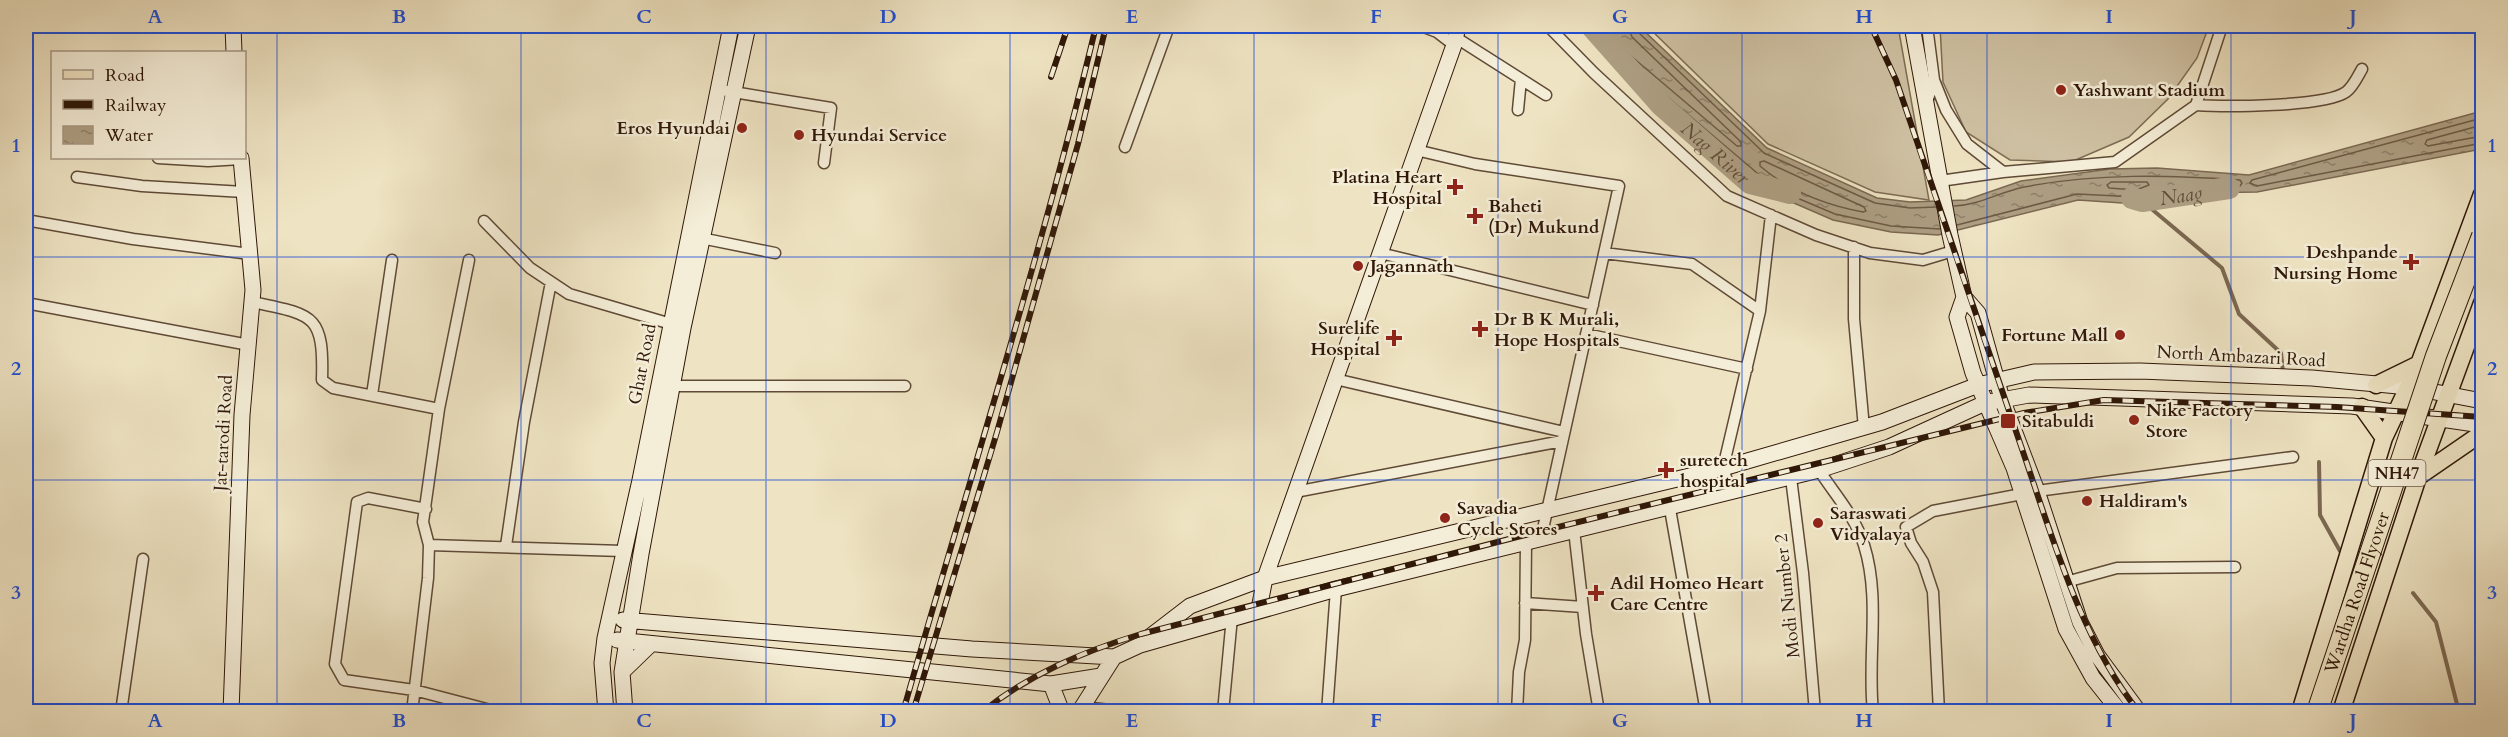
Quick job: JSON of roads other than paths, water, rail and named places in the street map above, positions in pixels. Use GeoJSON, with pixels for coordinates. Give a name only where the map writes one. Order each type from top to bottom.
{"type":"FeatureCollection","features":[{"type":"Feature","properties":{"kind":"highway","name":"Wardha Road Flyover"},"geometry":{"type":"LineString","coordinates":[[2317,711],[2436,356],[2482,236]]}},
{"type":"Feature","properties":{"kind":"highway","name":"Wardha Road Flyover"},"geometry":{"type":"LineString","coordinates":[[2330,711],[2439,384],[2482,272]]}},
{"type":"Feature","properties":{"kind":"main road"},"geometry":{"type":"LineString","coordinates":[[233,26],[234,51]]}},
{"type":"Feature","properties":{"kind":"main road","name":"Ghat Road"},"geometry":{"type":"LineString","coordinates":[[606,711],[602,663],[605,638],[623,551],[677,326],[704,239],[725,91],[731,26]]}},
{"type":"Feature","properties":{"kind":"main road","name":"Ghat Road"},"geometry":{"type":"LineString","coordinates":[[625,711],[622,672],[673,386],[677,326],[689,235],[725,91],[748,26]]}},
{"type":"Feature","properties":{"kind":"main road"},"geometry":{"type":"LineString","coordinates":[[1912,26],[1940,185],[1964,297],[1978,313],[2030,493],[2066,629],[2093,678],[2120,711]]}},
{"type":"Feature","properties":{"kind":"main road"},"geometry":{"type":"LineString","coordinates":[[1259,609],[1265,578],[1456,36]]}},
{"type":"Feature","properties":{"kind":"main road","name":"Jat-tarodi Road"},"geometry":{"type":"LineString","coordinates":[[231,711],[242,415],[252,302],[241,159]]}},
{"type":"Feature","properties":{"kind":"main road"},"geometry":{"type":"LineString","coordinates":[[2301,711],[2385,438],[2419,364],[2482,194]]}},
{"type":"Feature","properties":{"kind":"main road"},"geometry":{"type":"LineString","coordinates":[[1964,297],[1957,317],[1985,403],[2014,468],[2030,493],[2080,622],[2097,655],[2139,711]]}},
{"type":"Feature","properties":{"kind":"main road"},"geometry":{"type":"LineString","coordinates":[[2342,711],[2418,477],[2482,303]]}},
{"type":"Feature","properties":{"kind":"main road"},"geometry":{"type":"LineString","coordinates":[[2376,384],[2419,364]]}},
{"type":"Feature","properties":{"kind":"main road","name":"North Ambazari Road"},"geometry":{"type":"LineString","coordinates":[[1140,645],[1190,606],[1265,578],[1723,468],[1864,428],[1978,385],[2034,372],[2140,371],[2312,378],[2409,387],[2482,401]]}},
{"type":"Feature","properties":{"kind":"main road"},"geometry":{"type":"LineString","coordinates":[[610,616],[661,625],[1114,657],[1140,645],[1259,609],[1541,538],[1670,509],[1819,470],[1889,447],[1985,403],[2002,399],[2029,395],[2362,406],[2398,414],[2482,425]]}},
{"type":"Feature","properties":{"kind":"main road"},"geometry":{"type":"LineString","coordinates":[[2362,406],[2385,438]]}},
{"type":"Feature","properties":{"kind":"main road"},"geometry":{"type":"LineString","coordinates":[[2418,477],[2482,433]]}},
{"type":"Feature","properties":{"kind":"main road"},"geometry":{"type":"LineString","coordinates":[[634,599],[661,625]]}},
{"type":"Feature","properties":{"kind":"main road"},"geometry":{"type":"LineString","coordinates":[[605,638],[1050,684],[1101,676]]}},
{"type":"Feature","properties":{"kind":"main road"},"geometry":{"type":"LineString","coordinates":[[622,672],[651,644]]}},
{"type":"Feature","properties":{"kind":"main road"},"geometry":{"type":"LineString","coordinates":[[1081,709],[1114,657]]}},
{"type":"Feature","properties":{"kind":"main road"},"geometry":{"type":"LineString","coordinates":[[1050,684],[1062,711]]}},
{"type":"Feature","properties":{"kind":"street"},"geometry":{"type":"LineString","coordinates":[[1125,147],[1169,26]]}},
{"type":"Feature","properties":{"kind":"street"},"geometry":{"type":"LineString","coordinates":[[1421,26],[1456,36],[1546,95]]}},
{"type":"Feature","properties":{"kind":"street"},"geometry":{"type":"LineString","coordinates":[[1548,26],[1594,73],[1727,196],[1870,253],[1923,260],[1953,252]]}},
{"type":"Feature","properties":{"kind":"street"},"geometry":{"type":"LineString","coordinates":[[1927,26],[1934,80],[1946,110],[1967,144],[2003,172]]}},
{"type":"Feature","properties":{"kind":"street"},"geometry":{"type":"LineString","coordinates":[[2196,105],[2222,26]]}},
{"type":"Feature","properties":{"kind":"street"},"geometry":{"type":"LineString","coordinates":[[1940,185],[2003,172],[2115,162],[2196,105],[2284,104],[2338,96],[2347,91],[2362,69]]}},
{"type":"Feature","properties":{"kind":"street"},"geometry":{"type":"LineString","coordinates":[[1518,110],[1521,79]]}},
{"type":"Feature","properties":{"kind":"street"},"geometry":{"type":"LineString","coordinates":[[1926,107],[1934,80]]}},
{"type":"Feature","properties":{"kind":"street"},"geometry":{"type":"LineString","coordinates":[[725,91],[831,108],[824,163]]}},
{"type":"Feature","properties":{"kind":"street"},"geometry":{"type":"LineString","coordinates":[[1416,150],[1475,164],[1619,186],[1541,538]]}},
{"type":"Feature","properties":{"kind":"street"},"geometry":{"type":"LineString","coordinates":[[175,159],[208,161],[230,159]]}},
{"type":"Feature","properties":{"kind":"street"},"geometry":{"type":"LineString","coordinates":[[77,177],[108,183],[195,191],[244,192]]}},
{"type":"Feature","properties":{"kind":"street"},"geometry":{"type":"LineString","coordinates":[[1731,493],[1723,468],[1760,311],[1771,215]]}},
{"type":"Feature","properties":{"kind":"street"},"geometry":{"type":"LineString","coordinates":[[26,220],[133,239],[250,254]]}},
{"type":"Feature","properties":{"kind":"street"},"geometry":{"type":"LineString","coordinates":[[484,220],[530,268],[569,294],[677,326]]}},
{"type":"Feature","properties":{"kind":"street"},"geometry":{"type":"LineString","coordinates":[[689,235],[775,253]]}},
{"type":"Feature","properties":{"kind":"street"},"geometry":{"type":"LineString","coordinates":[[1854,247],[1854,319],[1864,428]]}},
{"type":"Feature","properties":{"kind":"street"},"geometry":{"type":"LineString","coordinates":[[1380,253],[1593,305]]}},
{"type":"Feature","properties":{"kind":"street"},"geometry":{"type":"LineString","coordinates":[[1604,253],[1692,264],[1760,311]]}},
{"type":"Feature","properties":{"kind":"street"},"geometry":{"type":"LineString","coordinates":[[372,396],[392,260]]}},
{"type":"Feature","properties":{"kind":"street"},"geometry":{"type":"LineString","coordinates":[[412,711],[429,545],[423,522],[439,408],[469,260]]}},
{"type":"Feature","properties":{"kind":"street"},"geometry":{"type":"LineString","coordinates":[[506,546],[524,422],[550,282]]}},
{"type":"Feature","properties":{"kind":"street"},"geometry":{"type":"LineString","coordinates":[[252,302],[300,312],[317,325],[323,348],[322,380],[333,388],[439,408]]}},
{"type":"Feature","properties":{"kind":"street"},"geometry":{"type":"LineString","coordinates":[[26,303],[249,345]]}},
{"type":"Feature","properties":{"kind":"street"},"geometry":{"type":"LineString","coordinates":[[1586,334],[1747,369]]}},
{"type":"Feature","properties":{"kind":"street"},"geometry":{"type":"LineString","coordinates":[[1335,379],[1563,436]]}},
{"type":"Feature","properties":{"kind":"street"},"geometry":{"type":"LineString","coordinates":[[673,386],[904,386]]}},
{"type":"Feature","properties":{"kind":"street"},"geometry":{"type":"LineString","coordinates":[[1295,492],[1563,436]]}},
{"type":"Feature","properties":{"kind":"street"},"geometry":{"type":"LineString","coordinates":[[1939,711],[1933,592],[1923,562],[1911,543],[1906,527],[1933,511],[2030,493],[2293,457]]}},
{"type":"Feature","properties":{"kind":"street"},"geometry":{"type":"LineString","coordinates":[[1819,470],[1848,509],[1864,546],[1873,605],[1873,711]]}},
{"type":"Feature","properties":{"kind":"street","name":"Modi Number 2"},"geometry":{"type":"LineString","coordinates":[[1791,478],[1803,573],[1815,711]]}},
{"type":"Feature","properties":{"kind":"street"},"geometry":{"type":"LineString","coordinates":[[426,509],[368,498],[357,502],[334,664],[344,680],[414,690],[498,711]]}},
{"type":"Feature","properties":{"kind":"street"},"geometry":{"type":"LineString","coordinates":[[1670,509],[1706,711]]}},
{"type":"Feature","properties":{"kind":"street"},"geometry":{"type":"LineString","coordinates":[[1574,530],[1599,711]]}},
{"type":"Feature","properties":{"kind":"street"},"geometry":{"type":"LineString","coordinates":[[1517,711],[1519,672],[1525,640],[1526,542]]}},
{"type":"Feature","properties":{"kind":"street"},"geometry":{"type":"LineString","coordinates":[[429,545],[623,551]]}},
{"type":"Feature","properties":{"kind":"street"},"geometry":{"type":"LineString","coordinates":[[121,711],[143,559]]}},
{"type":"Feature","properties":{"kind":"street"},"geometry":{"type":"LineString","coordinates":[[2066,582],[2117,568],[2235,567]]}},
{"type":"Feature","properties":{"kind":"street"},"geometry":{"type":"LineString","coordinates":[[1327,711],[1336,589]]}},
{"type":"Feature","properties":{"kind":"street"},"geometry":{"type":"LineString","coordinates":[[1526,603],[1583,607]]}},
{"type":"Feature","properties":{"kind":"street"},"geometry":{"type":"LineString","coordinates":[[1223,711],[1232,617]]}},
{"type":"Feature","properties":{"kind":"street"},"geometry":{"type":"LineString","coordinates":[[1081,709],[1128,711]]}},
{"type":"Feature","properties":{"kind":"water"},"geometry":{"type":"Polygon","coordinates":[[[1581,26],[1639,26],[1767,148],[1877,198],[1910,202],[1966,200],[2021,181],[2110,169],[2157,168],[2249,175],[2482,111],[2482,149],[2257,192],[2188,193],[2137,204],[2078,200],[1938,235],[1891,232],[1833,220],[1773,194],[1602,49],[1581,26]]]}},
{"type":"Feature","properties":{"kind":"waterway","name":"Nag River"},"geometry":{"type":"LineString","coordinates":[[1591,26],[1661,105],[1750,183],[1790,193]]}},
{"type":"Feature","properties":{"kind":"waterway","name":"Naag"},"geometry":{"type":"LineString","coordinates":[[2132,198],[2142,201],[2229,188]]}},
{"type":"Feature","properties":{"kind":"waterway"},"geometry":{"type":"LineString","coordinates":[[2142,201],[2222,268],[2239,314],[2281,353],[2283,372]]}},
{"type":"Feature","properties":{"kind":"waterway"},"geometry":{"type":"LineString","coordinates":[[2319,462],[2320,515],[2340,551]]}},
{"type":"Feature","properties":{"kind":"waterway"},"geometry":{"type":"LineString","coordinates":[[2413,593],[2436,622],[2459,712]]}},
{"type":"Feature","properties":{"kind":"railway"},"geometry":{"type":"LineString","coordinates":[[1051,77],[1068,26]]}},
{"type":"Feature","properties":{"kind":"railway"},"geometry":{"type":"LineString","coordinates":[[903,712],[1028,284],[1096,26]]}},
{"type":"Feature","properties":{"kind":"railway"},"geometry":{"type":"LineString","coordinates":[[913,712],[997,432],[1078,144],[1106,26]]}},
{"type":"Feature","properties":{"kind":"railway"},"geometry":{"type":"LineString","coordinates":[[1871,26],[1896,80],[2070,585],[2100,652],[2139,712]]}},
{"type":"Feature","properties":{"kind":"railway"},"geometry":{"type":"LineString","coordinates":[[982,712],[1038,675],[1098,648],[1141,634],[1517,537],[2024,413],[2104,400],[2337,407],[2482,417]]}},
{"type":"Feature","properties":{"kind":"place","name":"Yashwant Stadium"},"geometry":{"type":"Point","coordinates":[2061,90]}},
{"type":"Feature","properties":{"kind":"place","name":"Eros Hyundai"},"geometry":{"type":"Point","coordinates":[742,128]}},
{"type":"Feature","properties":{"kind":"place","name":"Hyundai Service"},"geometry":{"type":"Point","coordinates":[799,135]}},
{"type":"Feature","properties":{"kind":"place","name":"Platina Heart Hospital"},"geometry":{"type":"Point","coordinates":[1455,187]}},
{"type":"Feature","properties":{"kind":"place","name":"Baheti (Dr) Mukund"},"geometry":{"type":"Point","coordinates":[1475,216]}},
{"type":"Feature","properties":{"kind":"place","name":"Deshpande Nursing Home"},"geometry":{"type":"Point","coordinates":[2411,262]}},
{"type":"Feature","properties":{"kind":"place","name":"Jagannath"},"geometry":{"type":"Point","coordinates":[1358,266]}},
{"type":"Feature","properties":{"kind":"place","name":"Dr B K Murali, Hope Hospitals"},"geometry":{"type":"Point","coordinates":[1480,329]}},
{"type":"Feature","properties":{"kind":"place","name":"Fortune Mall"},"geometry":{"type":"Point","coordinates":[2120,335]}},
{"type":"Feature","properties":{"kind":"place","name":"Surelife Hospital"},"geometry":{"type":"Point","coordinates":[1394,338]}},
{"type":"Feature","properties":{"kind":"place","name":"Nike Factory Store"},"geometry":{"type":"Point","coordinates":[2134,420]}},
{"type":"Feature","properties":{"kind":"place","name":"Sitabuldi"},"geometry":{"type":"Point","coordinates":[2008,421]}},
{"type":"Feature","properties":{"kind":"place","name":"suretech hospital"},"geometry":{"type":"Point","coordinates":[1666,470]}},
{"type":"Feature","properties":{"kind":"place","name":"Haldiram's"},"geometry":{"type":"Point","coordinates":[2087,501]}},
{"type":"Feature","properties":{"kind":"place","name":"Savadia Cycle Stores"},"geometry":{"type":"Point","coordinates":[1445,518]}},
{"type":"Feature","properties":{"kind":"place","name":"Saraswati Vidyalaya"},"geometry":{"type":"Point","coordinates":[1818,523]}},
{"type":"Feature","properties":{"kind":"place","name":"Adil Homeo Heart Care Centre"},"geometry":{"type":"Point","coordinates":[1596,593]}}]}
